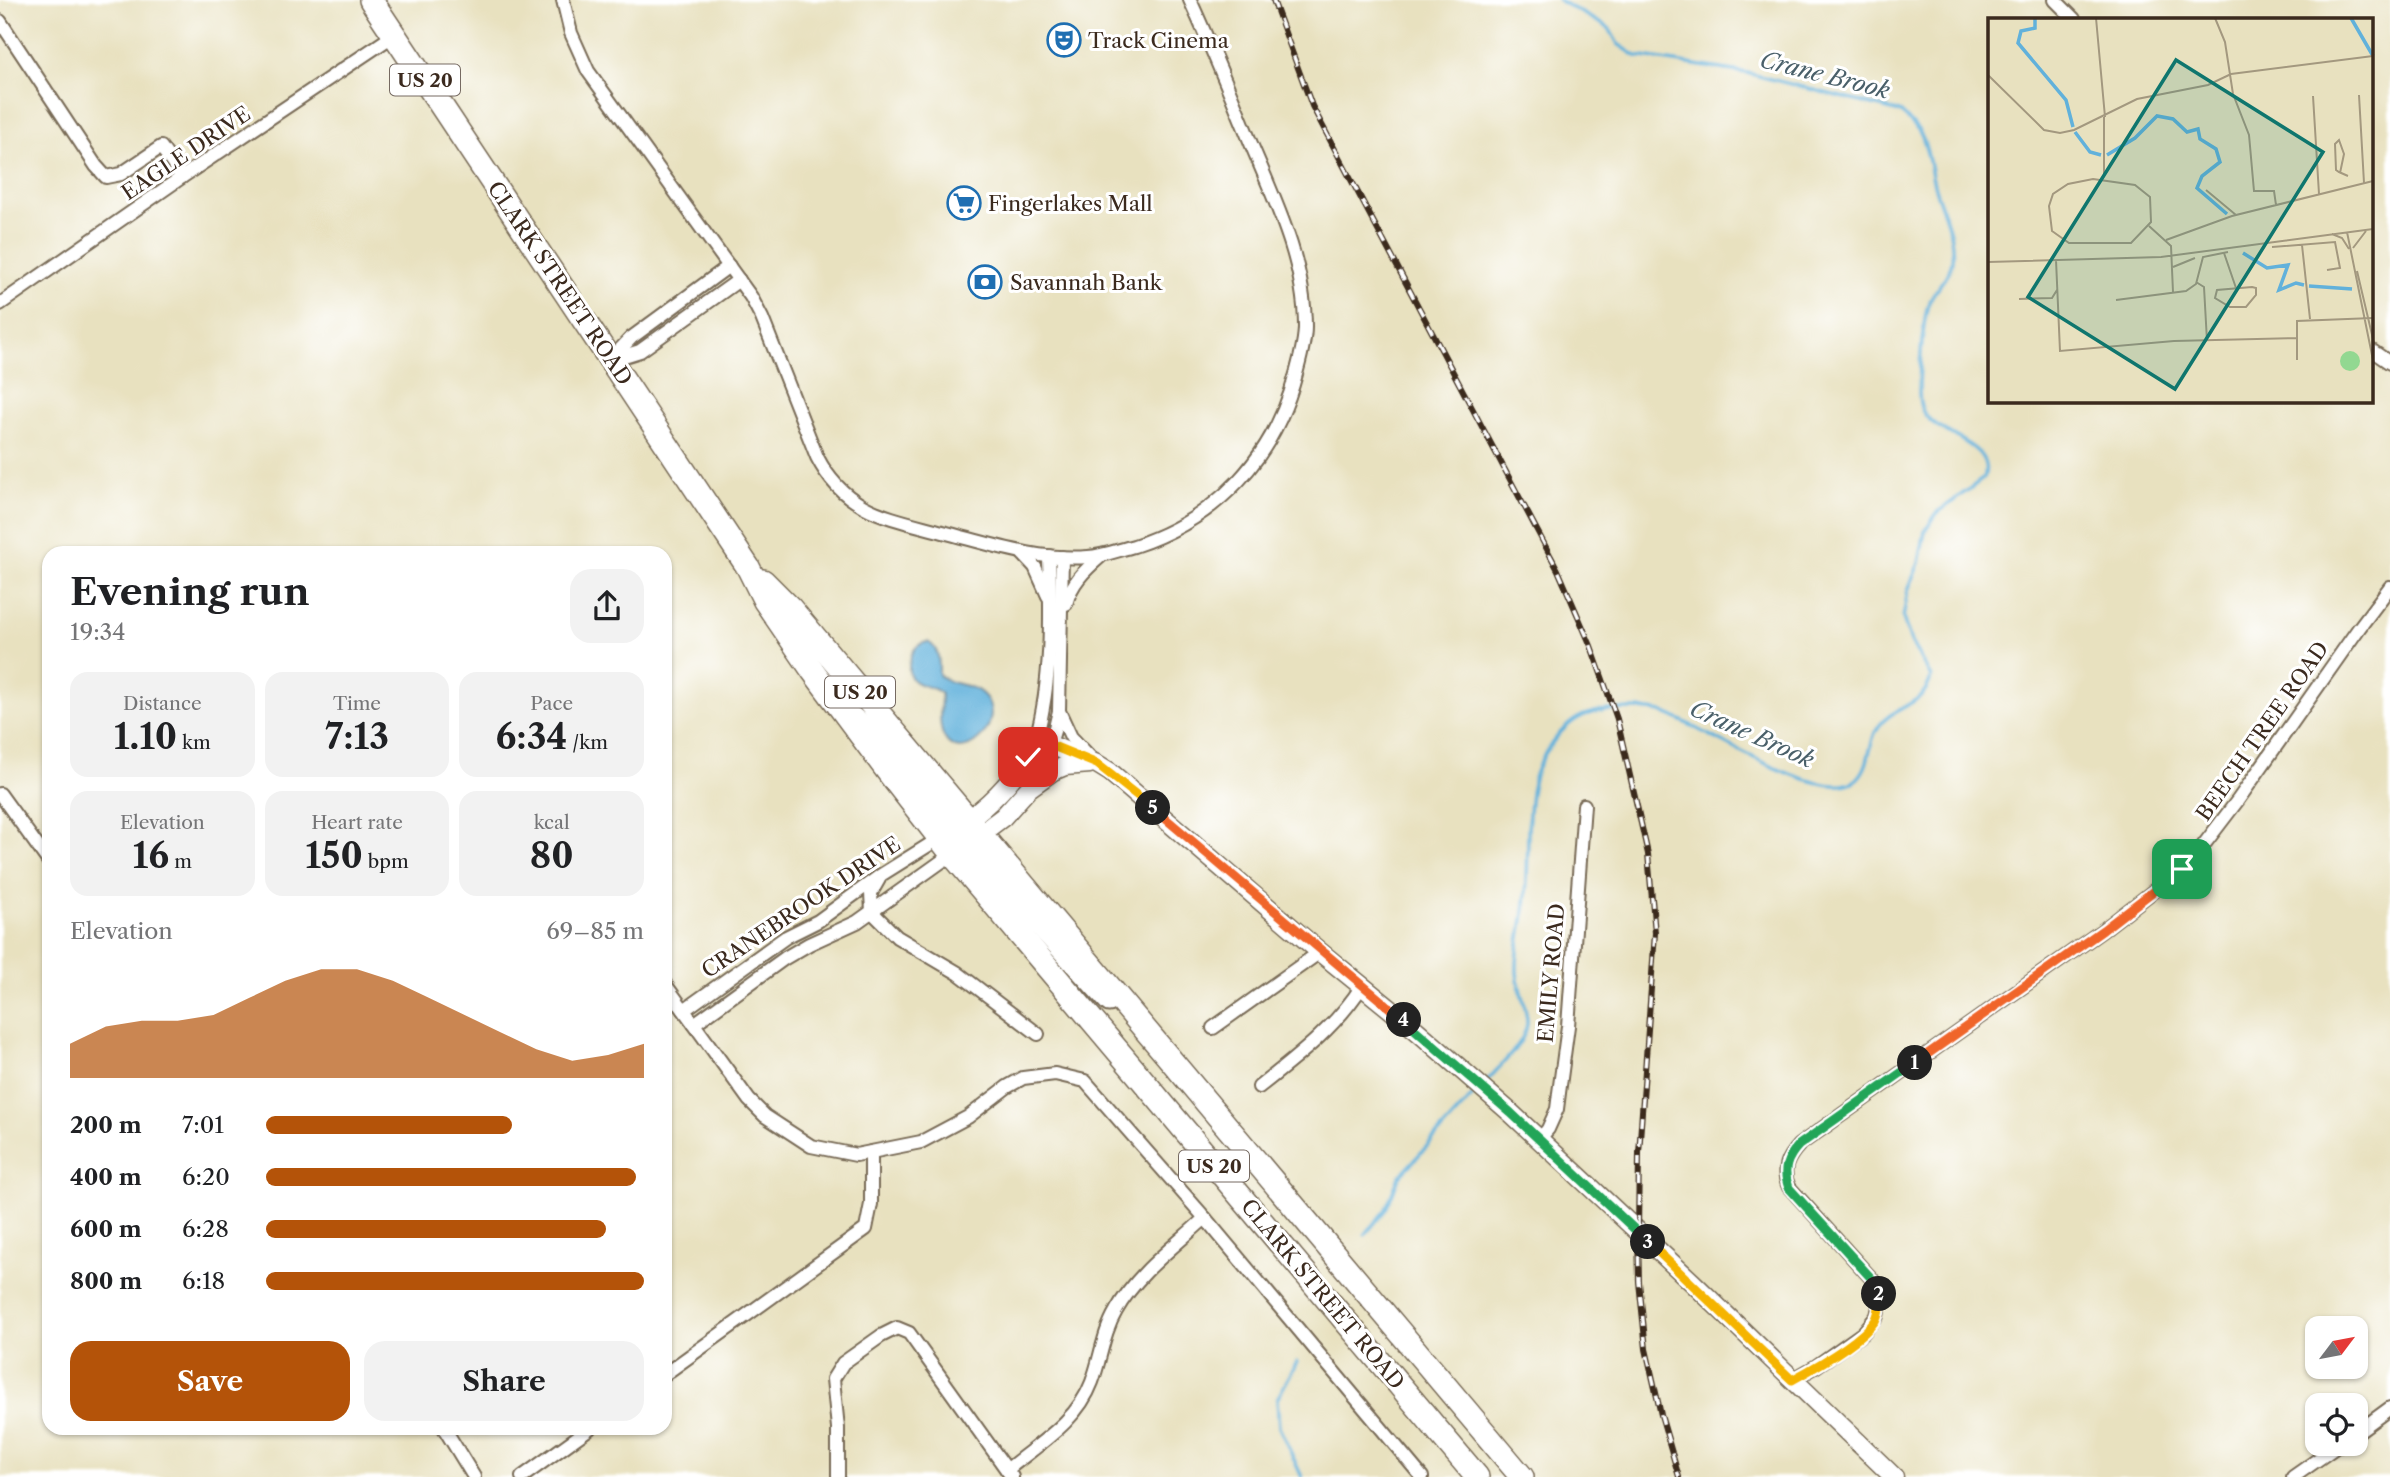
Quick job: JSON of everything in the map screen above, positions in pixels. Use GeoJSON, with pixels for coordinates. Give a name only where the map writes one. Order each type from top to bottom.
{"type":"FeatureCollection","features":[{"type":"Feature","properties":{"kind":"highway","name":"CLARK STREET ROAD"},"geometry":{"type":"LineString","coordinates":[[371,0],[748,567],[765,601],[838,705],[960,836]]}},
{"type":"Feature","properties":{"kind":"highway","name":"CLARK STREET ROAD"},"geometry":{"type":"LineString","coordinates":[[748,567],[791,609],[960,836],[1477,1477]]}},
{"type":"Feature","properties":{"kind":"highway","name":"US 20"},"geometry":{"type":"LineString","coordinates":[[960,836],[1174,1062],[1522,1477]]}},
{"type":"Feature","properties":{"kind":"street"},"geometry":{"type":"LineString","coordinates":[[562,0],[571,33],[588,71],[739,280],[762,318],[817,457],[826,476],[837,489],[860,505],[883,514],[1021,552],[1056,556],[1101,556],[1174,531],[1198,516],[1238,482],[1258,459],[1289,401],[1299,364],[1305,328],[1302,295],[1292,246],[1190,0]]}},
{"type":"Feature","properties":{"kind":"street"},"geometry":{"type":"LineString","coordinates":[[2055,0],[2073,18]]}},
{"type":"Feature","properties":{"kind":"street"},"geometry":{"type":"LineString","coordinates":[[0,21],[106,177],[121,174],[161,147],[182,177]]}},
{"type":"Feature","properties":{"kind":"street","name":"EAGLE DRIVE"},"geometry":{"type":"LineString","coordinates":[[0,304],[182,177],[394,35]]}},
{"type":"Feature","properties":{"kind":"street"},"geometry":{"type":"LineString","coordinates":[[611,360],[631,338],[729,266]]}},
{"type":"Feature","properties":{"kind":"street"},"geometry":{"type":"LineString","coordinates":[[611,360],[640,351],[739,280]]}},
{"type":"Feature","properties":{"kind":"street"},"geometry":{"type":"LineString","coordinates":[[2372,351],[2390,363]]}},
{"type":"Feature","properties":{"kind":"street"},"geometry":{"type":"LineString","coordinates":[[1021,552],[1035,567],[1050,600]]}},
{"type":"Feature","properties":{"kind":"street"},"geometry":{"type":"LineString","coordinates":[[960,836],[1003,817],[1028,789],[1042,766],[1050,600],[1056,556]]}},
{"type":"Feature","properties":{"kind":"street"},"geometry":{"type":"LineString","coordinates":[[960,836],[1043,742],[1059,711],[1062,618],[1056,556]]}},
{"type":"Feature","properties":{"kind":"street"},"geometry":{"type":"LineString","coordinates":[[1062,618],[1073,584],[1084,570],[1101,556]]}},
{"type":"Feature","properties":{"kind":"street","name":"BEECH TREE ROAD"},"geometry":{"type":"LineString","coordinates":[[1792,1380],[1863,1333],[1877,1316],[1880,1302],[1872,1279],[1789,1188],[1785,1174],[1790,1155],[1799,1145],[2103,930],[2182,869],[2238,800],[2390,587]]}},
{"type":"Feature","properties":{"kind":"street"},"geometry":{"type":"LineString","coordinates":[[1059,711],[1071,737],[1097,764],[1436,1047],[1519,1121],[1692,1282],[1894,1477]]}},
{"type":"Feature","properties":{"kind":"street"},"geometry":{"type":"LineString","coordinates":[[1043,742],[1097,764]]}},
{"type":"Feature","properties":{"kind":"street"},"geometry":{"type":"LineString","coordinates":[[1028,789],[1065,766],[1097,764]]}},
{"type":"Feature","properties":{"kind":"street"},"geometry":{"type":"LineString","coordinates":[[0,794],[42,852]]}},
{"type":"Feature","properties":{"kind":"street","name":"EMILY ROAD"},"geometry":{"type":"LineString","coordinates":[[1539,1140],[1548,1129],[1557,1108],[1568,1026],[1584,805]]}},
{"type":"Feature","properties":{"kind":"street","name":"CRANEBROOK DRIVE"},"geometry":{"type":"LineString","coordinates":[[684,1010],[786,937],[818,921],[881,875],[960,836]]}},
{"type":"Feature","properties":{"kind":"street","name":"CRANEBROOK DRIVE"},"geometry":{"type":"LineString","coordinates":[[694,1024],[785,958],[872,912],[960,836]]}},
{"type":"Feature","properties":{"kind":"street"},"geometry":{"type":"LineString","coordinates":[[872,912],[871,893],[881,875]]}},
{"type":"Feature","properties":{"kind":"street","name":"CRANEBROOK DRIVE"},"geometry":{"type":"LineString","coordinates":[[872,912],[897,937],[958,973],[1038,1034]]}},
{"type":"Feature","properties":{"kind":"street"},"geometry":{"type":"LineString","coordinates":[[1213,1028],[1320,952]]}},
{"type":"Feature","properties":{"kind":"street"},"geometry":{"type":"LineString","coordinates":[[1259,1087],[1325,1031],[1362,986]]}},
{"type":"Feature","properties":{"kind":"street"},"geometry":{"type":"LineString","coordinates":[[672,994],[735,1082],[765,1116],[811,1146],[856,1155],[921,1142],[968,1117],[1023,1078],[1055,1074],[1085,1081],[1205,1218],[1422,1477]]}},
{"type":"Feature","properties":{"kind":"street"},"geometry":{"type":"LineString","coordinates":[[672,1369],[866,1229],[871,1204],[871,1152]]}},
{"type":"Feature","properties":{"kind":"street"},"geometry":{"type":"LineString","coordinates":[[838,1477],[839,1438],[833,1379],[843,1363],[897,1328],[909,1333],[1010,1473],[1077,1409],[1093,1380],[1109,1325],[1117,1309],[1143,1276],[1205,1218]]}},
{"type":"Feature","properties":{"kind":"street"},"geometry":{"type":"LineString","coordinates":[[2368,1424],[2390,1408]]}},
{"type":"Feature","properties":{"kind":"street"},"geometry":{"type":"LineString","coordinates":[[448,1435],[474,1477]]}},
{"type":"Feature","properties":{"kind":"street"},"geometry":{"type":"LineString","coordinates":[[522,1477],[580,1435]]}},
{"type":"Feature","properties":{"kind":"street"},"geometry":{"type":"LineString","coordinates":[[2293,1477],[2323,1456]]}},
{"type":"Feature","properties":{"kind":"water"},"geometry":{"type":"Polygon","coordinates":[[[928,642],[937,652],[939,675],[950,682],[975,689],[986,698],[991,709],[986,731],[970,746],[960,748],[951,745],[944,737],[940,722],[941,693],[917,683],[910,675],[911,656],[919,645],[928,642]]]}},
{"type":"Feature","properties":{"kind":"waterway","name":"Crane Brook"},"geometry":{"type":"LineString","coordinates":[[1484,1084],[1516,1048],[1527,1024],[1517,963],[1526,889],[1530,801],[1534,777],[1545,754],[1560,733],[1578,718],[1588,714],[1616,710],[1650,710],[1667,714],[1792,775],[1818,783],[1841,785],[1857,779],[1865,767],[1879,726],[1922,694],[1931,677],[1911,642],[1903,618],[1925,531],[1937,513],[1984,478],[1985,465],[1980,454],[1971,446],[1924,414],[1920,403],[1920,368],[1927,310],[1929,302],[1949,271],[1952,251],[1950,232],[1935,188],[1925,145],[1915,126],[1900,112],[1747,73],[1636,56],[1618,44],[1609,28],[1558,0]]}},
{"type":"Feature","properties":{"kind":"waterway","name":"Crane Brook"},"geometry":{"type":"LineString","coordinates":[[1365,1235],[1386,1209],[1399,1177],[1476,1092]]}},
{"type":"Feature","properties":{"kind":"waterway"},"geometry":{"type":"LineString","coordinates":[[1297,1362],[1277,1399],[1279,1427],[1302,1477]]}},
{"type":"Feature","properties":{"kind":"railway"},"geometry":{"type":"LineString","coordinates":[[1273,0],[1312,106],[1558,570],[1591,646],[1617,719],[1648,854],[1655,933],[1639,1153],[1639,1282],[1646,1349],[1679,1477]]}},
{"type":"Feature","properties":{"kind":"place","name":"Track Cinema"},"geometry":{"type":"Point","coordinates":[1064,40]}},
{"type":"Feature","properties":{"kind":"place","name":"Fingerlakes Mall"},"geometry":{"type":"Point","coordinates":[964,203]}},
{"type":"Feature","properties":{"kind":"place","name":"Savannah Bank"},"geometry":{"type":"Point","coordinates":[985,282]}},
{"type":"Feature","properties":{"kind":"route"},"geometry":{"type":"LineString","coordinates":[[1028,757],[1036,739],[1111,772],[1320,952],[1450,1059],[1692,1282],[1792,1380],[1869,1328],[1880,1309],[1880,1302],[1872,1279],[1789,1188],[1785,1174],[1790,1155],[1799,1145],[2103,930],[2182,869]]}}]}
